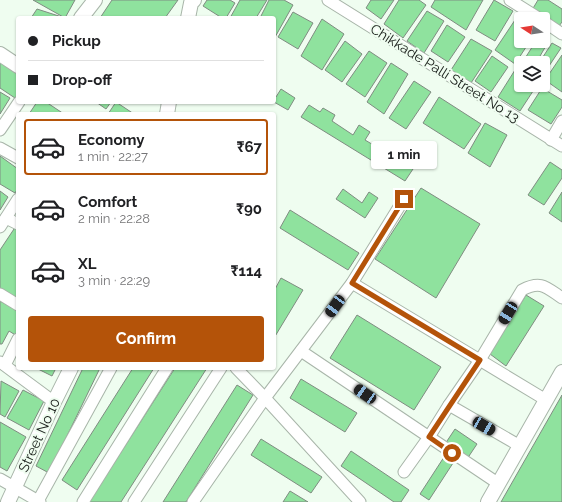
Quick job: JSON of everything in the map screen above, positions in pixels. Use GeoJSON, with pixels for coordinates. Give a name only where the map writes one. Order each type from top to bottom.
{"type":"FeatureCollection","features":[{"type":"Feature","properties":{"kind":"street"},"geometry":{"type":"LineString","coordinates":[[83,16],[95,0]]}},
{"type":"Feature","properties":{"kind":"street"},"geometry":{"type":"LineString","coordinates":[[188,16],[191,3],[194,0]]}},
{"type":"Feature","properties":{"kind":"street","name":"Chikkade Palli Street No 13"},"geometry":{"type":"LineString","coordinates":[[328,0],[562,146]]}},
{"type":"Feature","properties":{"kind":"street"},"geometry":{"type":"LineString","coordinates":[[516,1],[531,12]]}},
{"type":"Feature","properties":{"kind":"street"},"geometry":{"type":"LineString","coordinates":[[550,26],[562,34]]}},
{"type":"Feature","properties":{"kind":"street"},"geometry":{"type":"LineString","coordinates":[[0,54],[16,65]]}},
{"type":"Feature","properties":{"kind":"street"},"geometry":{"type":"LineString","coordinates":[[0,130],[18,104]]}},
{"type":"Feature","properties":{"kind":"street"},"geometry":{"type":"LineString","coordinates":[[551,140],[562,121]]}},
{"type":"Feature","properties":{"kind":"street"},"geometry":{"type":"LineString","coordinates":[[0,148],[16,157]]}},
{"type":"Feature","properties":{"kind":"street"},"geometry":{"type":"LineString","coordinates":[[193,502],[265,398],[352,283],[404,199]]}},
{"type":"Feature","properties":{"kind":"street"},"geometry":{"type":"LineString","coordinates":[[0,227],[16,202]]}},
{"type":"Feature","properties":{"kind":"street"},"geometry":{"type":"LineString","coordinates":[[6,218],[16,223]]}},
{"type":"Feature","properties":{"kind":"street"},"geometry":{"type":"LineString","coordinates":[[352,283],[546,400]]}},
{"type":"Feature","properties":{"kind":"street"},"geometry":{"type":"LineString","coordinates":[[404,472],[480,360],[522,290],[532,284],[544,286],[562,298]]}},
{"type":"Feature","properties":{"kind":"street"},"geometry":{"type":"LineString","coordinates":[[0,294],[16,304]]}},
{"type":"Feature","properties":{"kind":"street"},"geometry":{"type":"LineString","coordinates":[[16,342],[2,364],[54,402]]}},
{"type":"Feature","properties":{"kind":"street"},"geometry":{"type":"LineString","coordinates":[[301,351],[498,484]]}},
{"type":"Feature","properties":{"kind":"street","name":"Street No 10"},"geometry":{"type":"LineString","coordinates":[[8,502],[70,370]]}},
{"type":"Feature","properties":{"kind":"street"},"geometry":{"type":"LineString","coordinates":[[0,479],[39,502],[110,370]]}},
{"type":"Feature","properties":{"kind":"street"},"geometry":{"type":"LineString","coordinates":[[83,502],[166,370]]}},
{"type":"Feature","properties":{"kind":"street"},"geometry":{"type":"LineString","coordinates":[[134,502],[220,370]]}},
{"type":"Feature","properties":{"kind":"street"},"geometry":{"type":"LineString","coordinates":[[238,370],[360,502]]}},
{"type":"Feature","properties":{"kind":"street"},"geometry":{"type":"LineString","coordinates":[[488,502],[562,372]]}},
{"type":"Feature","properties":{"kind":"street"},"geometry":{"type":"LineString","coordinates":[[449,405],[520,446]]}},
{"type":"Feature","properties":{"kind":"building"},"geometry":{"type":"Polygon","coordinates":[[[33,0],[75,0],[66,16],[61,16],[33,0]]]}},
{"type":"Feature","properties":{"kind":"building"},"geometry":{"type":"Polygon","coordinates":[[[112,0],[178,0],[166,16],[101,16],[112,0]]]}},
{"type":"Feature","properties":{"kind":"building"},"geometry":{"type":"Polygon","coordinates":[[[207,0],[230,0],[235,3],[227,16],[219,16],[203,6],[207,0]]]}},
{"type":"Feature","properties":{"kind":"building"},"geometry":{"type":"Polygon","coordinates":[[[240,0],[267,0],[257,16],[231,16],[240,0]]]}},
{"type":"Feature","properties":{"kind":"building"},"geometry":{"type":"Polygon","coordinates":[[[269,0],[284,0],[293,5],[276,35],[276,16],[261,16],[269,0]]]}},
{"type":"Feature","properties":{"kind":"building"},"geometry":{"type":"Polygon","coordinates":[[[371,0],[394,0],[381,19],[366,8],[371,0]]]}},
{"type":"Feature","properties":{"kind":"building"},"geometry":{"type":"Polygon","coordinates":[[[399,0],[419,0],[426,5],[403,38],[384,24],[399,0]]]}},
{"type":"Feature","properties":{"kind":"building"},"geometry":{"type":"Polygon","coordinates":[[[435,0],[483,0],[466,30],[431,7],[435,0]]]}},
{"type":"Feature","properties":{"kind":"building"},"geometry":{"type":"Polygon","coordinates":[[[494,0],[513,11],[495,41],[476,30],[494,0]]]}},
{"type":"Feature","properties":{"kind":"building"},"geometry":{"type":"Polygon","coordinates":[[[538,0],[548,0],[562,9],[562,22],[559,26],[550,21],[550,12],[535,12],[532,10],[538,0]]]}},
{"type":"Feature","properties":{"kind":"building"},"geometry":{"type":"Polygon","coordinates":[[[37,9],[59,16],[32,16],[37,9]]]}},
{"type":"Feature","properties":{"kind":"building"},"geometry":{"type":"Polygon","coordinates":[[[427,11],[444,21],[424,53],[407,41],[427,11]]]}},
{"type":"Feature","properties":{"kind":"building"},"geometry":{"type":"Polygon","coordinates":[[[293,12],[313,23],[298,49],[278,37],[293,12]]]}},
{"type":"Feature","properties":{"kind":"building"},"geometry":{"type":"Polygon","coordinates":[[[322,19],[344,34],[322,70],[301,56],[322,19]]]}},
{"type":"Feature","properties":{"kind":"building"},"geometry":{"type":"Polygon","coordinates":[[[514,22],[514,48],[525,48],[520,56],[514,56],[514,63],[495,50],[514,22]]]}},
{"type":"Feature","properties":{"kind":"building"},"geometry":{"type":"Polygon","coordinates":[[[447,25],[465,37],[448,62],[431,51],[447,25]]]}},
{"type":"Feature","properties":{"kind":"building"},"geometry":{"type":"Polygon","coordinates":[[[471,39],[492,51],[471,83],[451,70],[471,39]]]}},
{"type":"Feature","properties":{"kind":"building"},"geometry":{"type":"Polygon","coordinates":[[[345,41],[362,54],[342,82],[325,70],[345,41]]]}},
{"type":"Feature","properties":{"kind":"building"},"geometry":{"type":"Polygon","coordinates":[[[552,43],[561,48],[550,64],[550,56],[544,56],[552,43]]]}},
{"type":"Feature","properties":{"kind":"building"},"geometry":{"type":"Polygon","coordinates":[[[532,48],[545,48],[540,56],[526,56],[532,48]]]}},
{"type":"Feature","properties":{"kind":"building"},"geometry":{"type":"Polygon","coordinates":[[[369,51],[387,63],[365,97],[346,84],[369,51]]]}},
{"type":"Feature","properties":{"kind":"building"},"geometry":{"type":"Polygon","coordinates":[[[562,55],[562,92],[550,84],[550,73],[562,55]]]}},
{"type":"Feature","properties":{"kind":"building"},"geometry":{"type":"Polygon","coordinates":[[[492,56],[508,67],[491,92],[475,81],[492,56]]]}},
{"type":"Feature","properties":{"kind":"building"},"geometry":{"type":"Polygon","coordinates":[[[0,60],[16,70],[16,99],[0,88],[0,60]]]}},
{"type":"Feature","properties":{"kind":"building"},"geometry":{"type":"Polygon","coordinates":[[[391,63],[408,74],[384,114],[367,102],[391,63]]]}},
{"type":"Feature","properties":{"kind":"building"},"geometry":{"type":"Polygon","coordinates":[[[514,72],[514,92],[532,92],[520,111],[498,97],[514,72]]]}},
{"type":"Feature","properties":{"kind":"building"},"geometry":{"type":"Polygon","coordinates":[[[414,81],[431,92],[406,129],[389,118],[414,81]]]}},
{"type":"Feature","properties":{"kind":"building"},"geometry":{"type":"Polygon","coordinates":[[[281,89],[295,98],[288,110],[276,103],[276,97],[281,89]]]}},
{"type":"Feature","properties":{"kind":"building"},"geometry":{"type":"Polygon","coordinates":[[[0,92],[10,98],[0,114],[0,92]]]}},
{"type":"Feature","properties":{"kind":"building"},"geometry":{"type":"Polygon","coordinates":[[[539,92],[549,92],[562,100],[562,107],[551,124],[528,110],[539,92]]]}},
{"type":"Feature","properties":{"kind":"building"},"geometry":{"type":"Polygon","coordinates":[[[439,97],[481,124],[464,149],[423,123],[439,97]]]}},
{"type":"Feature","properties":{"kind":"building"},"geometry":{"type":"Polygon","coordinates":[[[36,104],[49,104],[61,112],[30,112],[36,104]]]}},
{"type":"Feature","properties":{"kind":"building"},"geometry":{"type":"Polygon","coordinates":[[[99,104],[110,104],[106,109],[99,104]]]}},
{"type":"Feature","properties":{"kind":"building"},"geometry":{"type":"Polygon","coordinates":[[[115,104],[119,104],[131,112],[109,112],[115,104]]]}},
{"type":"Feature","properties":{"kind":"building"},"geometry":{"type":"Polygon","coordinates":[[[309,105],[320,112],[323,108],[335,115],[332,121],[353,135],[359,125],[370,132],[365,140],[392,156],[387,164],[391,166],[395,158],[413,169],[405,181],[301,117],[309,105]]]}},
{"type":"Feature","properties":{"kind":"building"},"geometry":{"type":"Polygon","coordinates":[[[485,123],[507,135],[490,167],[468,153],[485,123]]]}},
{"type":"Feature","properties":{"kind":"building"},"geometry":{"type":"Polygon","coordinates":[[[0,156],[16,168],[16,191],[15,193],[0,184],[0,156]]]}},
{"type":"Feature","properties":{"kind":"building"},"geometry":{"type":"Polygon","coordinates":[[[550,162],[562,170],[562,178],[544,205],[528,195],[550,162]]]}},
{"type":"Feature","properties":{"kind":"building"},"geometry":{"type":"Polygon","coordinates":[[[421,188],[480,224],[436,298],[375,259],[421,188]]]}},
{"type":"Feature","properties":{"kind":"building"},"geometry":{"type":"Polygon","coordinates":[[[343,189],[362,203],[369,192],[378,198],[365,218],[336,199],[343,189]]]}},
{"type":"Feature","properties":{"kind":"building"},"geometry":{"type":"Polygon","coordinates":[[[0,191],[8,197],[0,210],[0,191]]]}},
{"type":"Feature","properties":{"kind":"building"},"geometry":{"type":"Polygon","coordinates":[[[562,192],[562,222],[549,213],[562,192]]]}},
{"type":"Feature","properties":{"kind":"building"},"geometry":{"type":"Polygon","coordinates":[[[290,210],[359,253],[348,270],[280,228],[290,210]]]}},
{"type":"Feature","properties":{"kind":"building"},"geometry":{"type":"Polygon","coordinates":[[[16,226],[16,301],[0,290],[0,250],[16,226]]]}},
{"type":"Feature","properties":{"kind":"building"},"geometry":{"type":"Polygon","coordinates":[[[281,278],[303,290],[276,335],[276,287],[281,278]]]}},
{"type":"Feature","properties":{"kind":"building"},"geometry":{"type":"Polygon","coordinates":[[[526,295],[544,306],[506,366],[490,354],[526,295]]]}},
{"type":"Feature","properties":{"kind":"building"},"geometry":{"type":"Polygon","coordinates":[[[0,301],[16,310],[16,335],[9,331],[2,344],[0,344],[0,301]]]}},
{"type":"Feature","properties":{"kind":"building"},"geometry":{"type":"Polygon","coordinates":[[[357,315],[441,367],[414,410],[330,358],[357,315]]]}},
{"type":"Feature","properties":{"kind":"building"},"geometry":{"type":"Polygon","coordinates":[[[40,370],[55,370],[52,376],[40,370]]]}},
{"type":"Feature","properties":{"kind":"building"},"geometry":{"type":"Polygon","coordinates":[[[82,370],[99,370],[49,473],[36,466],[82,370]]]}},
{"type":"Feature","properties":{"kind":"building"},"geometry":{"type":"Polygon","coordinates":[[[132,370],[153,370],[77,490],[62,480],[132,370]]]}},
{"type":"Feature","properties":{"kind":"building"},"geometry":{"type":"Polygon","coordinates":[[[174,370],[206,370],[121,502],[89,502],[174,370]]]}},
{"type":"Feature","properties":{"kind":"building"},"geometry":{"type":"Polygon","coordinates":[[[301,379],[357,413],[345,432],[290,398],[301,379]]]}},
{"type":"Feature","properties":{"kind":"building"},"geometry":{"type":"Polygon","coordinates":[[[1,381],[19,391],[5,417],[0,414],[1,381]]]}},
{"type":"Feature","properties":{"kind":"building"},"geometry":{"type":"Polygon","coordinates":[[[237,385],[253,395],[186,502],[163,502],[237,385]]]}},
{"type":"Feature","properties":{"kind":"building"},"geometry":{"type":"Polygon","coordinates":[[[23,390],[44,401],[29,430],[7,418],[23,390]]]}},
{"type":"Feature","properties":{"kind":"building"},"geometry":{"type":"Polygon","coordinates":[[[562,395],[562,502],[501,502],[562,395]]]}},
{"type":"Feature","properties":{"kind":"building"},"geometry":{"type":"Polygon","coordinates":[[[0,422],[26,437],[7,471],[0,467],[0,422]]]}},
{"type":"Feature","properties":{"kind":"building"},"geometry":{"type":"Polygon","coordinates":[[[455,429],[477,444],[467,459],[445,444],[455,429]]]}},
{"type":"Feature","properties":{"kind":"building"},"geometry":{"type":"Polygon","coordinates":[[[261,439],[322,477],[311,493],[251,455],[261,439]]]}},
{"type":"Feature","properties":{"kind":"building"},"geometry":{"type":"Polygon","coordinates":[[[351,451],[409,490],[401,502],[394,502],[341,466],[351,451]]]}},
{"type":"Feature","properties":{"kind":"building"},"geometry":{"type":"Polygon","coordinates":[[[446,454],[455,460],[429,500],[420,494],[446,454]]]}},
{"type":"Feature","properties":{"kind":"building"},"geometry":{"type":"Polygon","coordinates":[[[290,491],[308,502],[283,502],[290,491]]]}},
{"type":"Feature","properties":{"kind":"route"},"geometry":{"type":"LineString","coordinates":[[404,199],[352,283],[480,360],[429,437],[452,453]]}}]}
